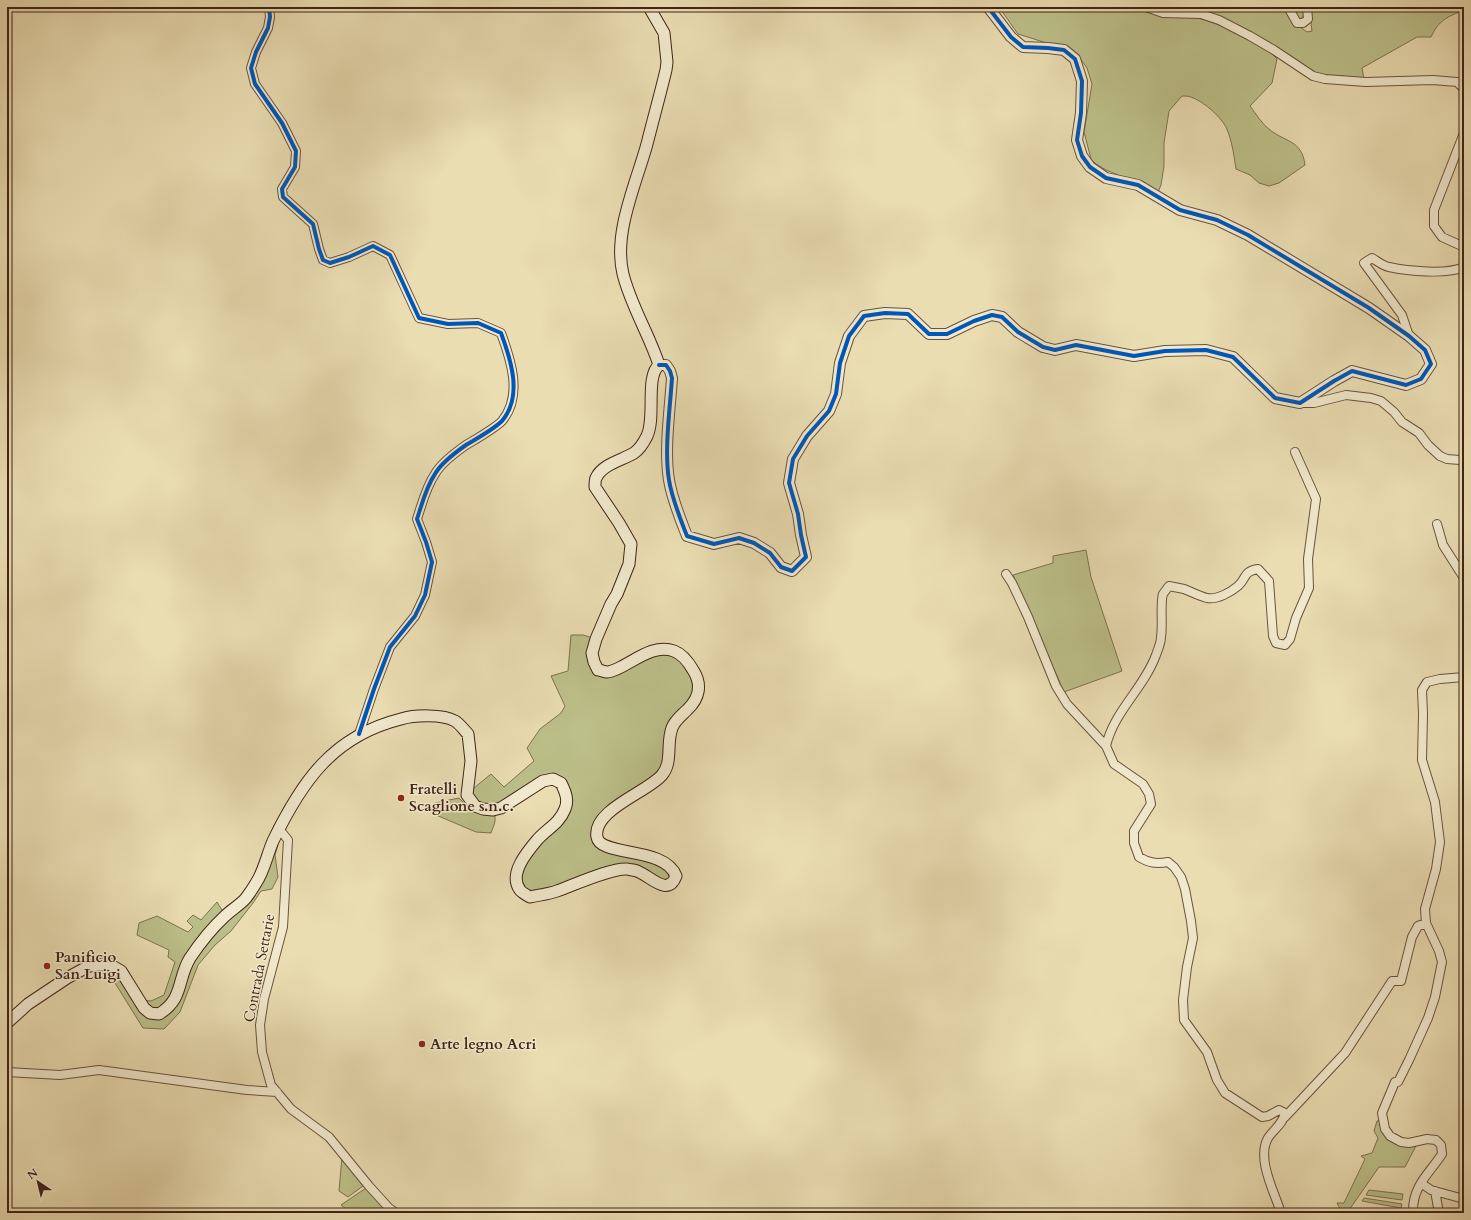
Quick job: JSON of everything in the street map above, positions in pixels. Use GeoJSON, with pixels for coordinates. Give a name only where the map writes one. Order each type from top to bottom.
{"type":"FeatureCollection","features":[{"type":"Feature","properties":{"kind":"main road"},"geometry":{"type":"LineString","coordinates":[[7,1023],[28,1004],[67,978],[89,966],[108,964],[121,971],[144,1008],[150,1013],[159,1014],[167,1010],[174,1001],[189,959],[225,915],[245,899],[257,882],[273,841],[280,830],[294,799],[310,779],[331,754],[346,742],[382,723],[410,716],[441,717],[455,721],[468,734],[471,761],[468,795],[475,806],[484,809],[501,808],[543,781],[553,779],[561,782],[567,795],[565,809],[556,824],[539,838],[518,865],[515,881],[520,892],[530,897],[555,892],[600,875],[625,869],[639,872],[663,886],[674,882],[676,876],[674,870],[669,866],[644,854],[611,849],[602,845],[597,839],[596,832],[602,820],[614,808],[649,786],[662,775],[668,765],[668,742],[672,727],[678,718],[688,710],[696,699],[700,689],[699,679],[693,668],[676,652],[667,649],[656,650],[608,672],[598,670],[592,653],[596,639],[629,564],[631,544],[595,487],[596,477],[607,466],[635,453],[642,445],[648,433],[651,419],[652,376],[655,368],[660,365],[655,350],[629,294],[620,258],[621,239],[628,207],[647,144],[667,62],[664,33],[649,7]]}},
{"type":"Feature","properties":{"kind":"street"},"geometry":{"type":"LineString","coordinates":[[269,7],[270,17],[268,28],[256,52],[251,68],[255,84],[282,123],[296,150],[295,166],[282,189],[283,197],[313,224],[323,260],[330,263],[349,257],[373,246],[390,255],[420,318],[448,324],[478,323],[501,334],[510,357],[514,388],[510,408],[501,421],[455,453],[435,473],[417,520],[432,562],[425,594],[415,616],[390,647],[359,734]]}},
{"type":"Feature","properties":{"kind":"street"},"geometry":{"type":"LineString","coordinates":[[988,7],[1011,37],[1023,47],[1064,50],[1075,59],[1082,81],[1081,113],[1077,140],[1082,156],[1090,167],[1106,178],[1138,184],[1180,210],[1217,220],[1248,235],[1369,308],[1409,336],[1425,350],[1431,364],[1421,379],[1406,384],[1352,371],[1300,403]]}},
{"type":"Feature","properties":{"kind":"street"},"geometry":{"type":"LineString","coordinates":[[1146,7],[1163,13],[1201,14],[1219,20],[1274,50],[1313,76],[1325,79],[1366,82],[1433,80],[1456,82],[1464,89]]}},
{"type":"Feature","properties":{"kind":"street"},"geometry":{"type":"LineString","coordinates":[[1288,7],[1297,23],[1303,23],[1308,19],[1307,7]]}},
{"type":"Feature","properties":{"kind":"street"},"geometry":{"type":"LineString","coordinates":[[1464,133],[1434,210],[1434,226],[1442,237],[1464,247]]}},
{"type":"Feature","properties":{"kind":"street"},"geometry":{"type":"LineString","coordinates":[[1409,336],[1402,316],[1364,263],[1372,258],[1388,267],[1430,272],[1456,271],[1464,267]]}},
{"type":"Feature","properties":{"kind":"street"},"geometry":{"type":"LineString","coordinates":[[660,365],[666,365],[672,378],[667,463],[669,482],[677,510],[687,536],[714,544],[739,538],[754,543],[770,553],[781,567],[792,571],[806,557],[798,514],[789,483],[793,459],[807,436],[829,411],[836,394],[840,363],[849,336],[864,316],[885,313],[908,314],[929,334],[947,334],[974,321],[992,315],[1002,316],[1018,332],[1043,347],[1055,350],[1076,345],[1134,356],[1165,351],[1206,350],[1233,357],[1275,398],[1300,403],[1314,403],[1346,395],[1371,398],[1381,401],[1394,412],[1402,422],[1419,433],[1428,445],[1440,456],[1447,459],[1460,460],[1464,463]]}},
{"type":"Feature","properties":{"kind":"street"},"geometry":{"type":"LineString","coordinates":[[1106,746],[1109,732],[1126,703],[1142,681],[1155,656],[1161,638],[1163,613],[1162,601],[1164,593],[1169,586],[1208,598],[1215,598],[1228,593],[1239,585],[1250,571],[1258,569],[1269,581],[1273,636],[1276,643],[1284,645],[1290,639],[1296,618],[1309,588],[1308,559],[1316,499],[1295,452]]}},
{"type":"Feature","properties":{"kind":"street"},"geometry":{"type":"LineString","coordinates":[[1437,524],[1443,545],[1464,578]]}},
{"type":"Feature","properties":{"kind":"street"},"geometry":{"type":"LineString","coordinates":[[1006,574],[1012,583],[1028,618],[1056,686],[1067,704],[1106,746],[1114,764],[1143,784],[1149,794],[1151,804],[1134,831],[1134,843],[1139,857],[1147,862],[1158,864],[1168,862],[1174,867],[1181,877],[1186,889],[1193,938],[1187,967],[1183,1000],[1184,1020],[1207,1052],[1216,1080],[1225,1093],[1262,1117],[1268,1116],[1279,1110],[1285,1113],[1285,1117]]}},
{"type":"Feature","properties":{"kind":"street"},"geometry":{"type":"LineString","coordinates":[[1413,1213],[1413,1204],[1416,1191],[1442,1154],[1441,1145],[1436,1140],[1427,1139],[1409,1143],[1401,1142],[1390,1136],[1385,1129],[1382,1113],[1395,1082],[1398,1082],[1428,1018],[1435,997],[1442,962],[1439,951],[1426,923],[1425,909],[1436,870],[1440,842],[1435,802],[1422,760],[1422,690],[1427,682],[1440,679],[1464,677]]}},
{"type":"Feature","properties":{"kind":"street","name":"Contrada Settarie"},"geometry":{"type":"LineString","coordinates":[[280,830],[288,840],[283,927],[264,999],[260,1025],[262,1052],[271,1085],[291,1109],[329,1137],[369,1186],[393,1211]]}},
{"type":"Feature","properties":{"kind":"street"},"geometry":{"type":"LineString","coordinates":[[1282,1213],[1271,1186],[1264,1161],[1264,1150],[1268,1138],[1285,1117],[1345,1053],[1392,981],[1401,981],[1412,937],[1418,926],[1426,923]]}},
{"type":"Feature","properties":{"kind":"street"},"geometry":{"type":"LineString","coordinates":[[7,1072],[60,1076],[99,1070],[247,1090],[277,1092]]}},
{"type":"Feature","properties":{"kind":"street"},"geometry":{"type":"LineString","coordinates":[[1421,1183],[1435,1191],[1464,1199]]}},
{"type":"Feature","properties":{"kind":"street"},"geometry":{"type":"LineString","coordinates":[[1435,1191],[1439,1213]]}},
{"type":"Feature","properties":{"kind":"green space"},"geometry":{"type":"Polygon","coordinates":[[[999,7],[1138,7],[1143,11],[1159,15],[1201,19],[1225,27],[1250,38],[1266,48],[1277,59],[1272,83],[1250,106],[1267,128],[1297,146],[1303,157],[1305,165],[1279,183],[1269,186],[1259,183],[1250,175],[1236,169],[1230,137],[1220,118],[1211,109],[1196,99],[1188,96],[1182,96],[1169,111],[1164,143],[1164,166],[1161,185],[1158,192],[1144,182],[1135,182],[1106,170],[1091,159],[1084,132],[1092,84],[1087,68],[1077,54],[1070,48],[1053,45],[1018,34],[999,7]]]}},
{"type":"Feature","properties":{"kind":"green space"},"geometry":{"type":"Polygon","coordinates":[[[1152,7],[1285,7],[1296,24],[1307,32],[1312,31],[1309,7],[1464,7],[1464,10],[1440,23],[1431,37],[1417,37],[1362,68],[1364,79],[1323,75],[1311,71],[1251,32],[1210,13],[1163,11],[1152,7]]]}},
{"type":"Feature","properties":{"kind":"green space"},"geometry":{"type":"Polygon","coordinates":[[[1291,7],[1304,7],[1303,19],[1299,20],[1291,7]]]}},
{"type":"Feature","properties":{"kind":"green space"},"geometry":{"type":"Polygon","coordinates":[[[1086,550],[1091,577],[1122,671],[1064,692],[1013,575],[1053,563],[1053,556],[1086,550]]]}},
{"type":"Feature","properties":{"kind":"green space"},"geometry":{"type":"Polygon","coordinates":[[[571,635],[583,635],[596,639],[598,670],[641,656],[676,652],[699,689],[678,718],[668,765],[614,808],[597,839],[674,870],[669,885],[625,869],[555,892],[520,892],[518,865],[556,824],[567,795],[553,779],[514,801],[483,809],[468,793],[491,774],[504,787],[534,761],[527,748],[540,729],[561,713],[565,706],[551,676],[568,671],[571,635]]]}},
{"type":"Feature","properties":{"kind":"green space"},"geometry":{"type":"Polygon","coordinates":[[[459,798],[467,806],[479,813],[495,814],[495,822],[491,833],[476,832],[436,815],[435,803],[459,798]]]}},
{"type":"Feature","properties":{"kind":"green space"},"geometry":{"type":"Polygon","coordinates":[[[273,841],[278,845],[275,855],[278,877],[272,889],[261,891],[231,931],[215,945],[198,965],[180,1012],[164,1029],[143,1028],[115,983],[104,978],[109,964],[140,1000],[151,1001],[164,995],[175,962],[168,957],[169,950],[137,935],[139,923],[157,916],[188,932],[193,927],[187,921],[193,915],[201,920],[217,902],[225,915],[245,899],[273,841]]]}},
{"type":"Feature","properties":{"kind":"green space"},"geometry":{"type":"Polygon","coordinates":[[[1383,1120],[1385,1129],[1401,1142],[1416,1140],[1416,1146],[1405,1167],[1379,1167],[1347,1213],[1338,1213],[1340,1209],[1337,1203],[1344,1203],[1365,1159],[1361,1156],[1372,1153],[1378,1138],[1374,1131],[1377,1121],[1383,1120]]]}},
{"type":"Feature","properties":{"kind":"green space"},"geometry":{"type":"Polygon","coordinates":[[[342,1157],[363,1186],[348,1197],[339,1191],[342,1157]]]}},
{"type":"Feature","properties":{"kind":"green space"},"geometry":{"type":"Polygon","coordinates":[[[369,1186],[389,1208],[385,1213],[351,1213],[341,1205],[369,1186]]]}},
{"type":"Feature","properties":{"kind":"green space"},"geometry":{"type":"Polygon","coordinates":[[[1369,1190],[1403,1194],[1402,1200],[1366,1195],[1369,1190]]]}},
{"type":"Feature","properties":{"kind":"green space"},"geometry":{"type":"Polygon","coordinates":[[[1364,1198],[1402,1204],[1401,1208],[1362,1201],[1364,1198]]]}},
{"type":"Feature","properties":{"kind":"cycle path"},"geometry":{"type":"LineString","coordinates":[[269,7],[270,17],[268,28],[256,52],[251,68],[255,84],[282,123],[296,151],[295,167],[282,189],[283,197],[313,224],[323,260],[330,263],[349,257],[373,246],[390,255],[419,318],[448,324],[478,323],[501,333],[513,378],[514,389],[512,400],[502,421],[490,431],[453,454],[438,470],[427,490],[417,519],[432,562],[425,595],[415,616],[390,647],[359,734]]}},
{"type":"Feature","properties":{"kind":"cycle path"},"geometry":{"type":"LineString","coordinates":[[659,365],[666,365],[672,378],[667,443],[669,480],[676,508],[687,536],[714,544],[739,538],[754,543],[770,553],[781,567],[792,571],[806,557],[798,514],[789,483],[793,459],[807,436],[829,411],[836,394],[840,363],[849,336],[864,316],[885,313],[908,314],[929,334],[947,334],[974,321],[992,315],[1002,317],[1018,332],[1043,347],[1055,350],[1076,345],[1134,356],[1165,351],[1206,350],[1233,357],[1275,398],[1300,403],[1352,371],[1406,385],[1421,379],[1431,364],[1425,350],[1409,336],[1369,308],[1248,235],[1217,220],[1180,210],[1138,185],[1106,178],[1090,167],[1082,156],[1077,140],[1081,113],[1082,81],[1075,59],[1064,50],[1023,47],[1011,37],[988,7]]}},
{"type":"Feature","properties":{"kind":"place","name":"Fratelli Scaglione s.n.c."},"geometry":{"type":"Point","coordinates":[401,798]}},
{"type":"Feature","properties":{"kind":"place","name":"Panificio San Luigi"},"geometry":{"type":"Point","coordinates":[47,966]}},
{"type":"Feature","properties":{"kind":"place","name":"Arte legno Acri"},"geometry":{"type":"Point","coordinates":[422,1044]}}]}
